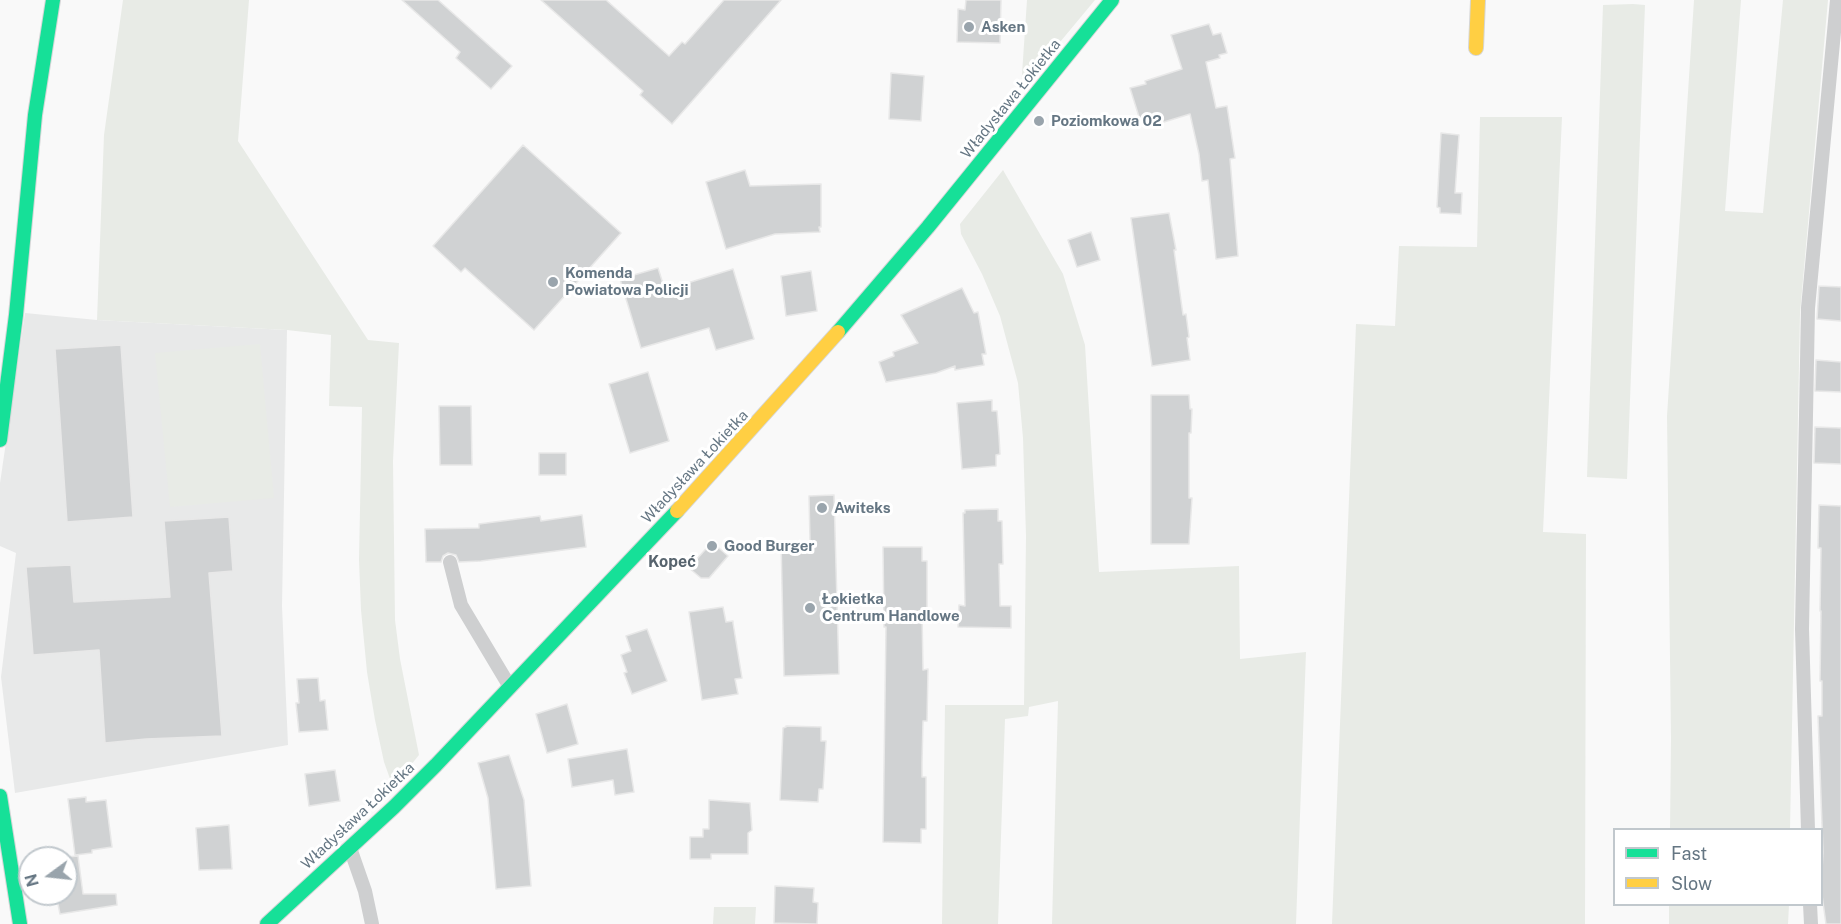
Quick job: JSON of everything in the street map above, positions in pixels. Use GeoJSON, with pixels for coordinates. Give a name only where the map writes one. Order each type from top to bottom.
{"type":"FeatureCollection","features":[{"type":"Feature","properties":{"kind":"street"},"geometry":{"type":"LineString","coordinates":[[0,440],[16,315],[35,115],[53,0]]}},
{"type":"Feature","properties":{"kind":"street","name":"Władysława Łokietka"},"geometry":{"type":"LineString","coordinates":[[267,924],[436,765],[615,578],[806,370],[928,227],[1112,0]]}},
{"type":"Feature","properties":{"kind":"street"},"geometry":{"type":"LineString","coordinates":[[1476,48],[1478,0]]}},
{"type":"Feature","properties":{"kind":"street"},"geometry":{"type":"LineString","coordinates":[[0,795],[20,924]]}},
{"type":"Feature","properties":{"kind":"lane"},"geometry":{"type":"LineString","coordinates":[[1808,828],[1802,629],[1808,308],[1837,0]]}},
{"type":"Feature","properties":{"kind":"lane"},"geometry":{"type":"LineString","coordinates":[[450,562],[461,605],[510,687]]}},
{"type":"Feature","properties":{"kind":"lane"},"geometry":{"type":"LineString","coordinates":[[350,848],[365,891],[372,924]]}},
{"type":"Feature","properties":{"kind":"lane"},"geometry":{"type":"LineString","coordinates":[[1810,906],[1811,924]]}},
{"type":"Feature","properties":{"kind":"shaded area"},"geometry":{"type":"Polygon","coordinates":[[[123,0],[249,0],[238,141],[368,340],[399,343],[393,461],[395,620],[400,659],[419,755],[393,787],[384,762],[375,720],[367,672],[361,610],[359,560],[362,407],[329,406],[331,335],[287,330],[97,320],[104,135],[123,0]]]}},
{"type":"Feature","properties":{"kind":"shaded area"},"geometry":{"type":"Polygon","coordinates":[[[1027,0],[1095,0],[1021,89],[1027,0]]]}},
{"type":"Feature","properties":{"kind":"shaded area"},"geometry":{"type":"Polygon","coordinates":[[[1694,0],[1741,0],[1725,211],[1763,213],[1783,0],[1828,0],[1800,313],[1790,828],[1670,828],[1667,416],[1694,0]]]}},
{"type":"Feature","properties":{"kind":"shaded area"},"geometry":{"type":"Polygon","coordinates":[[[1603,5],[1645,5],[1627,479],[1587,477],[1603,5]]]}},
{"type":"Feature","properties":{"kind":"shaded area"},"geometry":{"type":"Polygon","coordinates":[[[1480,117],[1562,117],[1543,532],[1586,534],[1585,924],[1332,924],[1356,324],[1395,326],[1399,246],[1477,247],[1480,117]]]}},
{"type":"Feature","properties":{"kind":"shaded area"},"geometry":{"type":"Polygon","coordinates":[[[1003,170],[1063,274],[1085,345],[1099,572],[1239,566],[1240,659],[1306,652],[1296,924],[1052,924],[1058,701],[1029,707],[1028,716],[1005,719],[998,924],[942,924],[945,705],[1024,705],[1026,536],[1023,438],[1018,383],[1000,316],[961,234],[960,224],[1003,170]]]}},
{"type":"Feature","properties":{"kind":"shaded area"},"geometry":{"type":"Polygon","coordinates":[[[25,313],[97,320],[287,330],[282,606],[288,745],[15,793],[1,677],[16,553],[0,546],[0,483],[25,313]]]}},
{"type":"Feature","properties":{"kind":"shaded area"},"geometry":{"type":"Polygon","coordinates":[[[260,344],[274,498],[170,507],[155,353],[260,344]]]}},
{"type":"Feature","properties":{"kind":"shaded area"},"geometry":{"type":"Polygon","coordinates":[[[1669,906],[1789,906],[1788,924],[1669,924],[1669,906]]]}},
{"type":"Feature","properties":{"kind":"shaded area"},"geometry":{"type":"Polygon","coordinates":[[[714,907],[756,907],[755,924],[713,924],[714,907]]]}},
{"type":"Feature","properties":{"kind":"building"},"geometry":{"type":"Polygon","coordinates":[[[402,0],[438,0],[512,66],[491,89],[456,58],[460,52],[402,0]]]}},
{"type":"Feature","properties":{"kind":"building"},"geometry":{"type":"Polygon","coordinates":[[[541,0],[606,0],[669,56],[682,42],[685,44],[724,0],[781,0],[672,124],[640,95],[643,91],[541,0]]]}},
{"type":"Feature","properties":{"kind":"building"},"geometry":{"type":"Polygon","coordinates":[[[966,0],[1001,0],[1000,43],[957,42],[958,9],[965,10],[966,0]]]}},
{"type":"Feature","properties":{"kind":"building"},"geometry":{"type":"Polygon","coordinates":[[[1209,24],[1213,35],[1221,33],[1227,53],[1219,55],[1220,58],[1206,62],[1216,108],[1227,106],[1235,158],[1230,159],[1238,256],[1216,259],[1208,180],[1202,181],[1199,154],[1190,114],[1151,126],[1148,118],[1140,120],[1130,88],[1182,69],[1171,35],[1209,24]]]}},
{"type":"Feature","properties":{"kind":"building"},"geometry":{"type":"Polygon","coordinates":[[[891,73],[924,76],[921,121],[889,119],[891,73]]]}},
{"type":"Feature","properties":{"kind":"building"},"geometry":{"type":"Polygon","coordinates":[[[1441,133],[1459,135],[1455,193],[1462,193],[1461,214],[1440,213],[1440,208],[1437,207],[1441,133]]]}},
{"type":"Feature","properties":{"kind":"building"},"geometry":{"type":"Polygon","coordinates":[[[523,145],[621,233],[534,330],[465,268],[461,272],[433,246],[523,145]]]}},
{"type":"Feature","properties":{"kind":"building"},"geometry":{"type":"Polygon","coordinates":[[[745,170],[750,186],[821,184],[820,232],[775,234],[726,249],[706,182],[745,170]]]}},
{"type":"Feature","properties":{"kind":"building"},"geometry":{"type":"Polygon","coordinates":[[[1169,213],[1176,250],[1174,250],[1183,315],[1186,314],[1190,360],[1152,366],[1131,218],[1169,213]]]}},
{"type":"Feature","properties":{"kind":"building"},"geometry":{"type":"Polygon","coordinates":[[[1091,232],[1100,260],[1077,267],[1068,240],[1091,232]]]}},
{"type":"Feature","properties":{"kind":"building"},"geometry":{"type":"Polygon","coordinates":[[[658,268],[665,290],[733,269],[754,339],[716,350],[709,328],[641,348],[620,279],[658,268]]]}},
{"type":"Feature","properties":{"kind":"building"},"geometry":{"type":"Polygon","coordinates":[[[811,271],[817,311],[786,316],[781,276],[811,271]]]}},
{"type":"Feature","properties":{"kind":"building"},"geometry":{"type":"Polygon","coordinates":[[[1819,286],[1841,287],[1841,321],[1817,319],[1819,286]]]}},
{"type":"Feature","properties":{"kind":"building"},"geometry":{"type":"Polygon","coordinates":[[[962,288],[974,313],[978,312],[986,354],[982,354],[984,365],[955,370],[955,366],[936,373],[886,382],[879,362],[894,356],[893,352],[918,343],[901,315],[962,288]]]}},
{"type":"Feature","properties":{"kind":"building"},"geometry":{"type":"Polygon","coordinates":[[[121,345],[133,517],[67,522],[55,349],[121,345]]]}},
{"type":"Feature","properties":{"kind":"building"},"geometry":{"type":"Polygon","coordinates":[[[1816,360],[1841,362],[1841,392],[1815,391],[1816,360]]]}},
{"type":"Feature","properties":{"kind":"building"},"geometry":{"type":"Polygon","coordinates":[[[648,372],[669,441],[630,453],[609,384],[648,372]]]}},
{"type":"Feature","properties":{"kind":"building"},"geometry":{"type":"Polygon","coordinates":[[[1151,395],[1189,395],[1190,409],[1192,409],[1191,433],[1189,433],[1189,498],[1192,498],[1189,544],[1151,544],[1151,395]]]}},
{"type":"Feature","properties":{"kind":"building"},"geometry":{"type":"Polygon","coordinates":[[[992,400],[992,411],[997,411],[999,436],[1000,454],[996,455],[996,466],[962,469],[957,403],[992,400]]]}},
{"type":"Feature","properties":{"kind":"building"},"geometry":{"type":"Polygon","coordinates":[[[439,406],[471,406],[472,465],[440,465],[439,406]]]}},
{"type":"Feature","properties":{"kind":"building"},"geometry":{"type":"Polygon","coordinates":[[[1815,427],[1841,428],[1841,464],[1814,463],[1815,427]]]}},
{"type":"Feature","properties":{"kind":"building"},"geometry":{"type":"Polygon","coordinates":[[[539,453],[566,453],[566,475],[539,475],[539,453]]]}},
{"type":"Feature","properties":{"kind":"building","name":"Łokietka Centrum Handlowe"},"geometry":{"type":"Polygon","coordinates":[[[834,495],[839,674],[784,676],[781,542],[810,541],[809,496],[834,495]]]}},
{"type":"Feature","properties":{"kind":"building"},"geometry":{"type":"Polygon","coordinates":[[[1819,505],[1841,506],[1841,924],[1826,924],[1823,902],[1823,828],[1818,716],[1822,716],[1821,548],[1818,548],[1819,505]]]}},
{"type":"Feature","properties":{"kind":"building"},"geometry":{"type":"Polygon","coordinates":[[[998,509],[998,521],[1002,521],[1003,564],[999,564],[1000,606],[1011,606],[1011,628],[958,627],[959,605],[965,606],[963,513],[965,510],[998,509]]]}},
{"type":"Feature","properties":{"kind":"building"},"geometry":{"type":"Polygon","coordinates":[[[582,515],[586,547],[459,562],[456,555],[448,553],[443,556],[441,562],[426,562],[425,529],[479,528],[479,524],[540,516],[541,521],[582,515]]]}},
{"type":"Feature","properties":{"kind":"building"},"geometry":{"type":"Polygon","coordinates":[[[229,517],[233,571],[209,573],[222,736],[105,743],[99,650],[33,655],[26,567],[71,565],[74,602],[170,597],[164,521],[229,517]]]}},
{"type":"Feature","properties":{"kind":"building"},"geometry":{"type":"Polygon","coordinates":[[[712,542],[728,556],[709,578],[701,578],[689,568],[712,542]]]}},
{"type":"Feature","properties":{"kind":"building"},"geometry":{"type":"Polygon","coordinates":[[[883,547],[922,547],[922,561],[927,561],[927,613],[922,613],[923,670],[928,669],[927,721],[923,721],[922,763],[922,777],[926,777],[926,829],[921,829],[921,843],[883,842],[886,627],[884,627],[883,547]]]}},
{"type":"Feature","properties":{"kind":"building"},"geometry":{"type":"Polygon","coordinates":[[[723,607],[726,622],[733,621],[742,678],[735,679],[738,694],[702,700],[689,612],[723,607]]]}},
{"type":"Feature","properties":{"kind":"building"},"geometry":{"type":"Polygon","coordinates":[[[647,629],[667,681],[632,694],[624,673],[627,672],[621,655],[631,651],[626,636],[647,629]]]}},
{"type":"Feature","properties":{"kind":"building"},"geometry":{"type":"Polygon","coordinates":[[[318,678],[320,701],[325,700],[328,730],[299,732],[296,703],[299,703],[297,679],[318,678]]]}},
{"type":"Feature","properties":{"kind":"building"},"geometry":{"type":"Polygon","coordinates":[[[567,704],[578,744],[547,753],[536,714],[567,704]]]}},
{"type":"Feature","properties":{"kind":"building"},"geometry":{"type":"Polygon","coordinates":[[[786,726],[821,727],[821,741],[826,741],[823,789],[819,789],[818,802],[780,800],[783,728],[786,726]]]}},
{"type":"Feature","properties":{"kind":"building"},"geometry":{"type":"Polygon","coordinates":[[[627,749],[634,792],[615,795],[613,780],[572,787],[568,759],[627,749]]]}},
{"type":"Feature","properties":{"kind":"building"},"geometry":{"type":"Polygon","coordinates":[[[509,755],[524,800],[531,886],[496,889],[488,798],[478,763],[509,755]]]}},
{"type":"Feature","properties":{"kind":"building"},"geometry":{"type":"Polygon","coordinates":[[[335,770],[340,801],[309,806],[305,774],[335,770]]]}},
{"type":"Feature","properties":{"kind":"building"},"geometry":{"type":"Polygon","coordinates":[[[86,797],[86,802],[106,800],[112,847],[78,855],[78,846],[74,846],[68,799],[86,797]]]}},
{"type":"Feature","properties":{"kind":"building"},"geometry":{"type":"Polygon","coordinates":[[[709,800],[750,803],[752,830],[748,833],[748,854],[711,854],[711,859],[690,859],[690,837],[703,837],[703,829],[709,829],[709,800]]]}},
{"type":"Feature","properties":{"kind":"building"},"geometry":{"type":"Polygon","coordinates":[[[229,825],[232,869],[199,870],[196,828],[229,825]]]}},
{"type":"Feature","properties":{"kind":"building"},"geometry":{"type":"Polygon","coordinates":[[[78,856],[83,894],[116,894],[117,905],[60,914],[58,906],[78,906],[78,856]]]}},
{"type":"Feature","properties":{"kind":"building"},"geometry":{"type":"Polygon","coordinates":[[[775,886],[814,888],[813,902],[818,903],[817,924],[774,923],[775,886]]]}},
{"type":"Feature","properties":{"kind":"traffic: fast"},"geometry":{"type":"LineString","coordinates":[[0,440],[16,315],[35,115],[53,0]]}},
{"type":"Feature","properties":{"kind":"traffic: fast"},"geometry":{"type":"LineString","coordinates":[[838,332],[928,227],[1112,0]]}},
{"type":"Feature","properties":{"kind":"traffic: fast"},"geometry":{"type":"LineString","coordinates":[[267,924],[394,807],[436,765],[677,511]]}},
{"type":"Feature","properties":{"kind":"traffic: fast"},"geometry":{"type":"LineString","coordinates":[[0,796],[20,924]]}},
{"type":"Feature","properties":{"kind":"traffic: slow"},"geometry":{"type":"LineString","coordinates":[[1476,48],[1478,0]]}},
{"type":"Feature","properties":{"kind":"traffic: slow"},"geometry":{"type":"LineString","coordinates":[[677,511],[838,332]]}},
{"type":"Feature","properties":{"kind":"place","name":"Asken"},"geometry":{"type":"Point","coordinates":[969,27]}},
{"type":"Feature","properties":{"kind":"place","name":"Poziomkowa 02"},"geometry":{"type":"Point","coordinates":[1039,121]}},
{"type":"Feature","properties":{"kind":"place","name":"Komenda Powiatowa Policji"},"geometry":{"type":"Point","coordinates":[553,282]}},
{"type":"Feature","properties":{"kind":"place","name":"Awiteks"},"geometry":{"type":"Point","coordinates":[822,508]}},
{"type":"Feature","properties":{"kind":"place","name":"Good Burger"},"geometry":{"type":"Point","coordinates":[712,546]}},
{"type":"Feature","properties":{"kind":"place","name":"Łokietka Centrum Handlowe"},"geometry":{"type":"Point","coordinates":[810,608]}},
{"type":"Feature","properties":{"kind":"district","name":"Kopeć"},"geometry":{"type":"Point","coordinates":[672,562]}}]}
